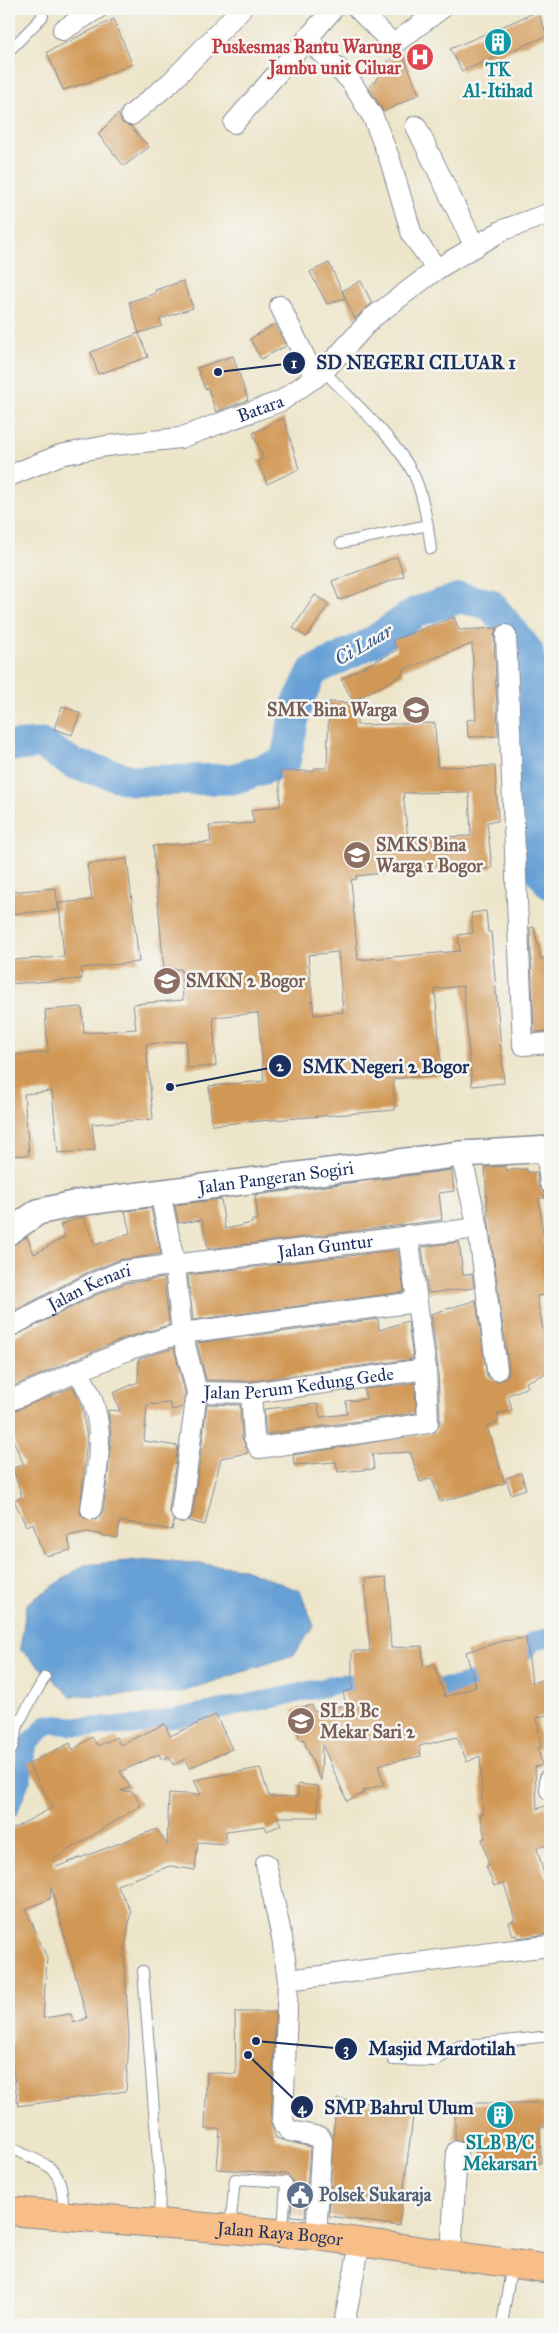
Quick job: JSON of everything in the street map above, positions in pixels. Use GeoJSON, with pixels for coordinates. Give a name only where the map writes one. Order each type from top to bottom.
{"type":"FeatureCollection","features":[{"type":"Feature","properties":{"kind":"highway","name":"Jalan Raya Bogor"},"geometry":{"type":"LineString","coordinates":[[9,2211],[316,2236],[550,2269]]}},
{"type":"Feature","properties":{"kind":"street"},"geometry":{"type":"LineString","coordinates":[[63,30],[97,9]]}},
{"type":"Feature","properties":{"kind":"street"},"geometry":{"type":"LineString","coordinates":[[131,115],[172,82],[241,9]]}},
{"type":"Feature","properties":{"kind":"street"},"geometry":{"type":"LineString","coordinates":[[234,123],[333,9]]}},
{"type":"Feature","properties":{"kind":"street"},"geometry":{"type":"LineString","coordinates":[[358,9],[391,42],[395,43],[441,9]]}},
{"type":"Feature","properties":{"kind":"street"},"geometry":{"type":"LineString","coordinates":[[307,39],[350,80],[373,117],[390,160],[412,235],[436,269]]}},
{"type":"Feature","properties":{"kind":"street"},"geometry":{"type":"LineString","coordinates":[[416,126],[475,247]]}},
{"type":"Feature","properties":{"kind":"street","name":"Batara"},"geometry":{"type":"LineString","coordinates":[[9,476],[60,455],[106,446],[180,438],[281,402],[319,374],[372,318],[436,269],[503,230],[550,213]]}},
{"type":"Feature","properties":{"kind":"street"},"geometry":{"type":"LineString","coordinates":[[280,306],[319,374]]}},
{"type":"Feature","properties":{"kind":"street"},"geometry":{"type":"LineString","coordinates":[[506,635],[523,1045],[550,1043]]}},
{"type":"Feature","properties":{"kind":"street"},"geometry":{"type":"LineString","coordinates":[[548,1150],[550,1183]]}},
{"type":"Feature","properties":{"kind":"street","name":"Jalan Pangeran Sogiri"},"geometry":{"type":"LineString","coordinates":[[9,1232],[38,1212],[78,1203],[461,1154],[548,1150]]}},
{"type":"Feature","properties":{"kind":"street"},"geometry":{"type":"LineString","coordinates":[[461,1154],[478,1228],[497,1370]]}},
{"type":"Feature","properties":{"kind":"street","name":"Jalan Perum Kedung Gede"},"geometry":{"type":"LineString","coordinates":[[160,1192],[175,1266],[182,1333],[197,1392],[251,1393],[426,1370]]}},
{"type":"Feature","properties":{"kind":"street","name":"Jalan Guntur"},"geometry":{"type":"LineString","coordinates":[[175,1266],[408,1235],[478,1228]]}},
{"type":"Feature","properties":{"kind":"street"},"geometry":{"type":"LineString","coordinates":[[251,1393],[256,1444],[259,1448],[428,1423],[426,1370],[408,1235]]}},
{"type":"Feature","properties":{"kind":"street","name":"Jalan Kenari"},"geometry":{"type":"LineString","coordinates":[[9,1327],[91,1284],[123,1271],[175,1266]]}},
{"type":"Feature","properties":{"kind":"street"},"geometry":{"type":"LineString","coordinates":[[9,1401],[130,1349],[182,1333],[416,1302]]}},
{"type":"Feature","properties":{"kind":"street"},"geometry":{"type":"LineString","coordinates":[[77,1371],[87,1385],[97,1410],[98,1464],[91,1509]]}},
{"type":"Feature","properties":{"kind":"street"},"geometry":{"type":"LineString","coordinates":[[181,1512],[197,1392]]}},
{"type":"Feature","properties":{"kind":"street"},"geometry":{"type":"LineString","coordinates":[[550,1778],[550,1790]]}},
{"type":"Feature","properties":{"kind":"street"},"geometry":{"type":"LineString","coordinates":[[266,1864],[282,1938],[288,1980],[283,2122],[290,2131],[320,2137],[322,2141],[316,2236]]}},
{"type":"Feature","properties":{"kind":"street"},"geometry":{"type":"LineString","coordinates":[[288,1980],[384,1969],[469,1954],[550,1946]]}},
{"type":"Feature","properties":{"kind":"street"},"geometry":{"type":"LineString","coordinates":[[451,2255],[457,2151]]}},
{"type":"Feature","properties":{"kind":"street"},"geometry":{"type":"LineString","coordinates":[[344,2324],[360,2243]]}},
{"type":"Feature","properties":{"kind":"lane"},"geometry":{"type":"LineString","coordinates":[[9,51],[43,16],[41,9]]}},
{"type":"Feature","properties":{"kind":"lane"},"geometry":{"type":"LineString","coordinates":[[319,374],[400,452],[414,476],[428,525],[431,549]]}},
{"type":"Feature","properties":{"kind":"lane"},"geometry":{"type":"LineString","coordinates":[[342,543],[428,525]]}},
{"type":"Feature","properties":{"kind":"lane"},"geometry":{"type":"LineString","coordinates":[[9,1752],[12,1749],[19,1722],[45,1677]]}},
{"type":"Feature","properties":{"kind":"lane"},"geometry":{"type":"LineString","coordinates":[[143,1971],[160,2186],[159,2224]]}},
{"type":"Feature","properties":{"kind":"lane"},"geometry":{"type":"LineString","coordinates":[[393,2060],[436,2061],[459,2046],[466,2044],[550,2036]]}},
{"type":"Feature","properties":{"kind":"lane"},"geometry":{"type":"LineString","coordinates":[[9,2145],[18,2153],[48,2165],[56,2172],[60,2183],[64,2214]]}},
{"type":"Feature","properties":{"kind":"lane"},"geometry":{"type":"LineString","coordinates":[[230,2229],[235,2179],[286,2182],[282,2233]]}},
{"type":"Feature","properties":{"kind":"lane"},"geometry":{"type":"LineString","coordinates":[[502,2324],[512,2263]]}},
{"type":"Feature","properties":{"kind":"water"},"geometry":{"type":"Polygon","coordinates":[[[151,1559],[241,1568],[300,1591],[314,1626],[293,1655],[179,1693],[71,1696],[20,1649],[27,1604],[84,1565],[151,1559]]]}},
{"type":"Feature","properties":{"kind":"building","name":"TK Al-Itihad"},"geometry":{"type":"Polygon","coordinates":[[[538,11],[547,36],[462,71],[450,49],[538,11]]]}},
{"type":"Feature","properties":{"kind":"building"},"geometry":{"type":"Polygon","coordinates":[[[114,19],[132,64],[89,82],[63,90],[47,52],[114,19]]]}},
{"type":"Feature","properties":{"kind":"building"},"geometry":{"type":"Polygon","coordinates":[[[402,52],[419,94],[384,112],[369,88],[385,69],[383,66],[395,55],[402,52]]]}},
{"type":"Feature","properties":{"kind":"building"},"geometry":{"type":"Polygon","coordinates":[[[118,114],[122,123],[130,126],[149,147],[124,166],[98,134],[118,114]]]}},
{"type":"Feature","properties":{"kind":"building"},"geometry":{"type":"Polygon","coordinates":[[[329,263],[345,298],[327,304],[310,272],[329,263]]]}},
{"type":"Feature","properties":{"kind":"building"},"geometry":{"type":"Polygon","coordinates":[[[183,281],[193,308],[160,319],[162,326],[139,333],[129,302],[156,293],[155,290],[183,281]]]}},
{"type":"Feature","properties":{"kind":"building"},"geometry":{"type":"Polygon","coordinates":[[[361,281],[372,303],[355,319],[342,291],[361,281]]]}},
{"type":"Feature","properties":{"kind":"building"},"geometry":{"type":"Polygon","coordinates":[[[275,324],[286,346],[261,359],[250,339],[275,324]]]}},
{"type":"Feature","properties":{"kind":"building"},"geometry":{"type":"Polygon","coordinates":[[[139,333],[148,357],[98,374],[91,352],[139,333]]]}},
{"type":"Feature","properties":{"kind":"building"},"geometry":{"type":"Polygon","coordinates":[[[233,356],[248,400],[216,412],[208,388],[205,389],[197,368],[233,356]]]}},
{"type":"Feature","properties":{"kind":"building"},"geometry":{"type":"Polygon","coordinates":[[[284,418],[299,469],[267,484],[258,461],[263,458],[253,433],[284,418]]]}},
{"type":"Feature","properties":{"kind":"building"},"geometry":{"type":"Polygon","coordinates":[[[397,557],[404,576],[339,600],[332,581],[397,557]]]}},
{"type":"Feature","properties":{"kind":"building"},"geometry":{"type":"Polygon","coordinates":[[[315,595],[329,604],[307,637],[293,628],[315,595]]]}},
{"type":"Feature","properties":{"kind":"building"},"geometry":{"type":"Polygon","coordinates":[[[454,617],[459,630],[497,628],[494,635],[498,736],[468,737],[467,720],[476,719],[472,644],[402,670],[404,674],[353,701],[341,679],[397,650],[393,640],[454,617]]]}},
{"type":"Feature","properties":{"kind":"building"},"geometry":{"type":"Polygon","coordinates":[[[329,702],[357,703],[357,725],[435,723],[437,767],[495,766],[498,821],[487,822],[492,868],[458,871],[410,870],[356,876],[357,879],[351,880],[358,960],[460,951],[458,935],[473,933],[471,913],[486,911],[488,932],[491,932],[504,1083],[472,1086],[463,986],[435,989],[442,1075],[393,1079],[395,1110],[212,1125],[209,1086],[264,1081],[258,1013],[213,1017],[216,1066],[187,1068],[186,1041],[146,1044],[153,1119],[92,1124],[95,1150],[58,1153],[52,1091],[24,1094],[29,1155],[9,1156],[9,1056],[48,1052],[45,1010],[82,1007],[84,1033],[136,1029],[133,1004],[183,1000],[181,969],[164,970],[153,846],[211,842],[209,826],[254,823],[251,810],[280,806],[280,771],[314,771],[314,768],[327,768],[329,702]],[[469,792],[403,793],[408,838],[471,836],[469,792]],[[338,952],[308,955],[314,1015],[343,1012],[338,952]]]}},
{"type":"Feature","properties":{"kind":"building"},"geometry":{"type":"Polygon","coordinates":[[[62,706],[80,713],[72,735],[54,729],[62,706]]]}},
{"type":"Feature","properties":{"kind":"building"},"geometry":{"type":"Polygon","coordinates":[[[127,859],[139,962],[81,968],[82,979],[9,984],[9,960],[64,957],[59,903],[92,900],[87,864],[127,859]]]}},
{"type":"Feature","properties":{"kind":"building"},"geometry":{"type":"Polygon","coordinates":[[[56,888],[58,910],[9,914],[9,892],[56,888]]]}},
{"type":"Feature","properties":{"kind":"building"},"geometry":{"type":"Polygon","coordinates":[[[534,927],[541,959],[547,957],[550,967],[550,1031],[534,1032],[530,928],[534,927]]]}},
{"type":"Feature","properties":{"kind":"building"},"geometry":{"type":"Polygon","coordinates":[[[506,1166],[506,1170],[527,1169],[527,1172],[537,1172],[538,1185],[544,1193],[545,1198],[539,1198],[547,1270],[544,1270],[546,1295],[537,1296],[543,1330],[550,1328],[550,1372],[526,1382],[528,1387],[508,1395],[512,1410],[497,1414],[499,1421],[487,1426],[505,1483],[440,1502],[432,1478],[420,1482],[410,1452],[372,1454],[374,1469],[338,1472],[336,1462],[294,1465],[293,1455],[435,1432],[440,1423],[438,1368],[431,1314],[476,1300],[487,1377],[498,1382],[508,1375],[509,1368],[488,1218],[485,1167],[506,1166]]]}},
{"type":"Feature","properties":{"kind":"building"},"geometry":{"type":"Polygon","coordinates":[[[452,1170],[454,1191],[439,1193],[442,1220],[208,1249],[202,1220],[178,1223],[175,1205],[221,1199],[225,1229],[252,1223],[252,1220],[258,1220],[255,1195],[452,1170]]]}},
{"type":"Feature","properties":{"kind":"building"},"geometry":{"type":"Polygon","coordinates":[[[151,1208],[161,1254],[119,1260],[86,1273],[9,1314],[9,1246],[27,1237],[34,1254],[65,1237],[60,1225],[83,1217],[95,1245],[130,1233],[125,1211],[151,1208]]]}},
{"type":"Feature","properties":{"kind":"building"},"geometry":{"type":"Polygon","coordinates":[[[459,1242],[463,1275],[472,1274],[474,1288],[428,1293],[422,1247],[459,1242]]]}},
{"type":"Feature","properties":{"kind":"building"},"geometry":{"type":"Polygon","coordinates":[[[398,1250],[404,1292],[193,1320],[188,1275],[398,1250]]]}},
{"type":"Feature","properties":{"kind":"building"},"geometry":{"type":"Polygon","coordinates":[[[164,1278],[169,1325],[125,1338],[9,1388],[9,1339],[96,1295],[126,1283],[164,1278]]]}},
{"type":"Feature","properties":{"kind":"building"},"geometry":{"type":"Polygon","coordinates":[[[378,1319],[379,1330],[408,1321],[413,1359],[250,1381],[206,1380],[197,1343],[378,1319]]]}},
{"type":"Feature","properties":{"kind":"building"},"geometry":{"type":"Polygon","coordinates":[[[174,1348],[185,1393],[183,1407],[172,1410],[170,1403],[147,1405],[144,1441],[178,1446],[169,1510],[174,1521],[172,1530],[120,1521],[117,1538],[87,1532],[67,1536],[71,1550],[46,1556],[39,1543],[33,1523],[26,1526],[14,1500],[22,1497],[13,1468],[24,1465],[9,1431],[9,1413],[73,1387],[82,1408],[87,1438],[80,1513],[84,1518],[96,1520],[103,1511],[108,1473],[111,1438],[108,1410],[120,1411],[113,1393],[138,1382],[139,1359],[174,1348]]]}},
{"type":"Feature","properties":{"kind":"building"},"geometry":{"type":"Polygon","coordinates":[[[415,1383],[416,1413],[266,1434],[264,1409],[318,1404],[320,1417],[347,1414],[346,1401],[366,1399],[364,1389],[415,1383]]]}},
{"type":"Feature","properties":{"kind":"building"},"geometry":{"type":"Polygon","coordinates":[[[207,1404],[240,1405],[242,1438],[248,1453],[221,1458],[205,1525],[189,1521],[193,1514],[207,1404]]]}},
{"type":"Feature","properties":{"kind":"building"},"geometry":{"type":"Polygon","coordinates":[[[521,1473],[526,1489],[511,1494],[506,1478],[521,1473]]]}},
{"type":"Feature","properties":{"kind":"building"},"geometry":{"type":"Polygon","coordinates":[[[386,1577],[391,1648],[422,1646],[423,1667],[434,1664],[445,1697],[476,1687],[466,1652],[503,1641],[526,1638],[532,1683],[550,1677],[550,1714],[537,1718],[541,1748],[538,1748],[542,1765],[535,1767],[537,1809],[545,1806],[550,1821],[550,1844],[537,1848],[545,1878],[550,1876],[550,1934],[517,1938],[516,1935],[513,1936],[509,1922],[515,1920],[504,1883],[494,1886],[486,1866],[489,1865],[482,1839],[485,1838],[480,1814],[483,1814],[480,1756],[467,1762],[457,1737],[419,1746],[421,1756],[378,1765],[384,1784],[363,1791],[364,1793],[347,1801],[322,1744],[321,1781],[303,1739],[300,1740],[292,1710],[312,1705],[314,1712],[346,1705],[343,1692],[352,1690],[352,1651],[370,1651],[364,1579],[386,1577]]]}},
{"type":"Feature","properties":{"kind":"building"},"geometry":{"type":"Polygon","coordinates":[[[216,1715],[232,1749],[189,1768],[185,1759],[173,1765],[169,1756],[162,1760],[159,1754],[120,1772],[130,1787],[121,1791],[133,1792],[141,1805],[53,1860],[56,1867],[157,1829],[167,1845],[169,1793],[201,1795],[194,1780],[260,1768],[269,1796],[298,1797],[298,1784],[318,1786],[318,1817],[277,1817],[281,1825],[267,1831],[265,1826],[226,1831],[226,1844],[198,1842],[195,1870],[170,1866],[117,1885],[131,1911],[124,1954],[129,2039],[126,2091],[18,2106],[12,2063],[11,2017],[9,2017],[9,1831],[53,1807],[28,1764],[70,1743],[73,1750],[92,1737],[98,1746],[116,1737],[120,1745],[165,1724],[170,1736],[216,1715]],[[51,1887],[50,1899],[26,1909],[47,1958],[43,2018],[71,2014],[74,2023],[87,2018],[51,1887]]]}},
{"type":"Feature","properties":{"kind":"building"},"geometry":{"type":"Polygon","coordinates":[[[235,2012],[275,2012],[271,2123],[276,2138],[310,2147],[305,2217],[291,2216],[293,2182],[287,2174],[217,2169],[220,2129],[205,2129],[207,2072],[236,2074],[235,2012]]]}},
{"type":"Feature","properties":{"kind":"building"},"geometry":{"type":"Polygon","coordinates":[[[337,2099],[414,2109],[399,2226],[329,2216],[337,2099]]]}},
{"type":"Feature","properties":{"kind":"building"},"geometry":{"type":"Polygon","coordinates":[[[455,2103],[544,2103],[545,2127],[540,2127],[541,2163],[481,2165],[481,2146],[468,2146],[463,2141],[455,2140],[455,2103]]]}},
{"type":"Feature","properties":{"kind":"waterway","name":"Ci Luar"},"geometry":{"type":"LineString","coordinates":[[9,746],[41,744],[74,764],[135,781],[233,779],[285,762],[297,704],[313,671],[371,643],[416,612],[460,598],[490,604],[528,651],[534,694],[530,797],[531,860],[550,884]]}},
{"type":"Feature","properties":{"kind":"waterway"},"geometry":{"type":"LineString","coordinates":[[416,1689],[456,1686],[476,1680],[509,1663],[519,1656],[533,1641],[550,1637]]}},
{"type":"Feature","properties":{"kind":"waterway"},"geometry":{"type":"LineString","coordinates":[[9,1809],[22,1777],[28,1744],[48,1724],[87,1727],[139,1725],[343,1683],[376,1687]]}},
{"type":"Feature","properties":{"kind":"place","name":"TK Al-Itihad"},"geometry":{"type":"Point","coordinates":[498,42]}},
{"type":"Feature","properties":{"kind":"place","name":"Puskesmas Bantu Warung Jambu unit Ciluar"},"geometry":{"type":"Point","coordinates":[420,57]}},
{"type":"Feature","properties":{"kind":"place","name":"SD NEGERI CILUAR 1"},"geometry":{"type":"Point","coordinates":[218,372]}},
{"type":"Feature","properties":{"kind":"place","name":"SMK Bina Warga"},"geometry":{"type":"Point","coordinates":[416,710]}},
{"type":"Feature","properties":{"kind":"place","name":"SMKS Bina Warga 1 Bogor"},"geometry":{"type":"Point","coordinates":[357,855]}},
{"type":"Feature","properties":{"kind":"place","name":"SMKN 2 Bogor"},"geometry":{"type":"Point","coordinates":[167,981]}},
{"type":"Feature","properties":{"kind":"place","name":"SMK Negeri 2 Bogor"},"geometry":{"type":"Point","coordinates":[170,1087]}},
{"type":"Feature","properties":{"kind":"place","name":"SLB Bc Mekar Sari 2"},"geometry":{"type":"Point","coordinates":[301,1721]}},
{"type":"Feature","properties":{"kind":"place","name":"Masjid Mardotilah"},"geometry":{"type":"Point","coordinates":[256,2041]}},
{"type":"Feature","properties":{"kind":"place","name":"SMP Bahrul Ulum"},"geometry":{"type":"Point","coordinates":[248,2055]}},
{"type":"Feature","properties":{"kind":"place","name":"SLB B/C Mekarsari"},"geometry":{"type":"Point","coordinates":[500,2115]}},
{"type":"Feature","properties":{"kind":"place","name":"Polsek Sukaraja"},"geometry":{"type":"Point","coordinates":[300,2195]}}]}
